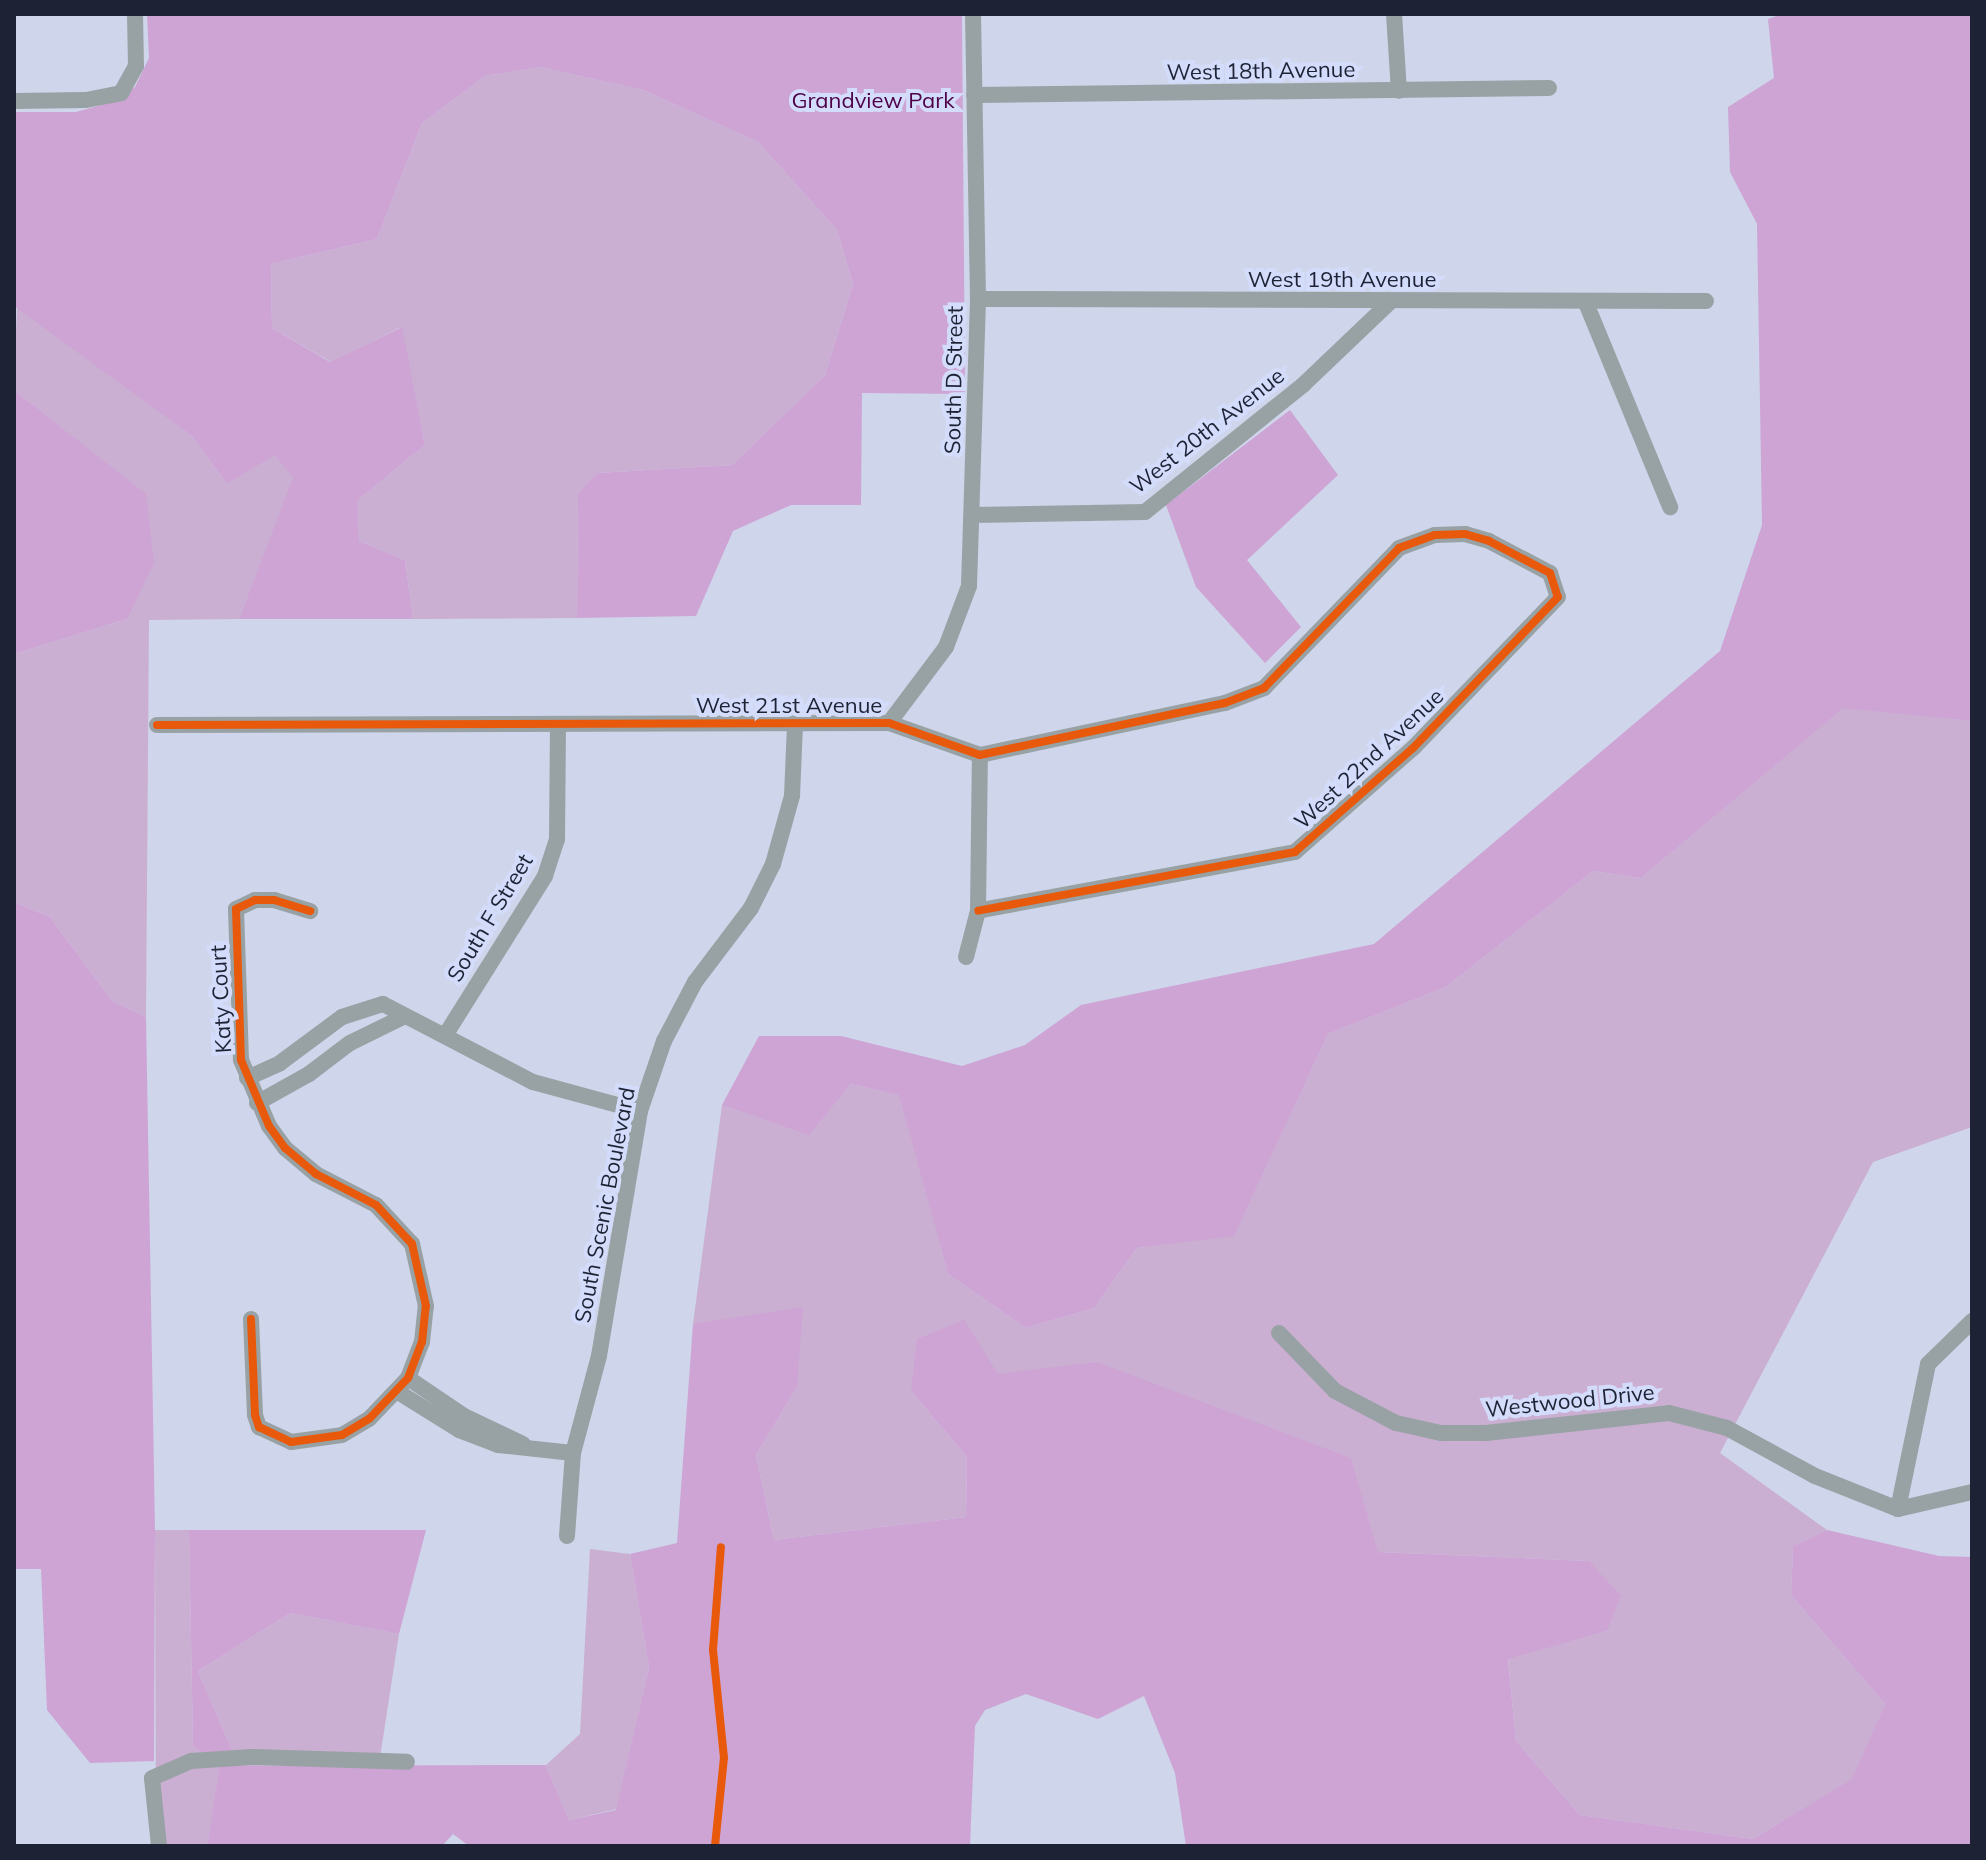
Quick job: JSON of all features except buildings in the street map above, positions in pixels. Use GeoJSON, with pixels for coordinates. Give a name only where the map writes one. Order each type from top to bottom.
{"type":"FeatureCollection","features":[{"type":"Feature","properties":{"kind":"street"},"geometry":{"type":"LineString","coordinates":[[14,101],[86,100],[121,93],[136,66],[135,14]]}},
{"type":"Feature","properties":{"kind":"street","name":"South D Street"},"geometry":{"type":"LineString","coordinates":[[889,723],[946,647],[969,586],[978,299],[973,14]]}},
{"type":"Feature","properties":{"kind":"street"},"geometry":{"type":"LineString","coordinates":[[1394,14],[1399,91]]}},
{"type":"Feature","properties":{"kind":"street","name":"West 18th Avenue"},"geometry":{"type":"LineString","coordinates":[[974,95],[1549,88]]}},
{"type":"Feature","properties":{"kind":"street","name":"West 19th Avenue"},"geometry":{"type":"LineString","coordinates":[[978,299],[1389,303],[1706,301]]}},
{"type":"Feature","properties":{"kind":"street","name":"West 20th Avenue"},"geometry":{"type":"LineString","coordinates":[[972,515],[1145,512],[1304,384],[1389,303]]}},
{"type":"Feature","properties":{"kind":"street"},"geometry":{"type":"LineString","coordinates":[[1586,303],[1670,507]]}},
{"type":"Feature","properties":{"kind":"street","name":"West 22nd Avenue"},"geometry":{"type":"LineString","coordinates":[[978,911],[1295,852],[1413,748],[1558,597],[1550,573],[1489,541],[1465,534],[1435,535],[1399,548],[1264,688],[1225,703],[980,755]]}},
{"type":"Feature","properties":{"kind":"street","name":"West 21st Avenue"},"geometry":{"type":"LineString","coordinates":[[157,725],[889,723],[980,755]]}},
{"type":"Feature","properties":{"kind":"street","name":"South F Street"},"geometry":{"type":"LineString","coordinates":[[446,1034],[545,876],[557,840],[558,724]]}},
{"type":"Feature","properties":{"kind":"street","name":"South Scenic Boulevard"},"geometry":{"type":"LineString","coordinates":[[567,1536],[573,1453],[599,1356],[640,1111],[664,1041],[695,982],[751,908],[773,864],[792,796],[795,724]]}},
{"type":"Feature","properties":{"kind":"street"},"geometry":{"type":"LineString","coordinates":[[966,957],[978,911],[980,755]]}},
{"type":"Feature","properties":{"kind":"street","name":"Katy Court"},"geometry":{"type":"LineString","coordinates":[[251,1319],[255,1415],[259,1427],[273,1437],[291,1442],[342,1435],[369,1419],[403,1385],[422,1342],[426,1306],[412,1244],[376,1205],[316,1174],[285,1148],[257,1103],[247,1078],[238,1038],[236,909],[255,900],[274,900],[310,911]]}},
{"type":"Feature","properties":{"kind":"street"},"geometry":{"type":"LineString","coordinates":[[247,1078],[280,1063],[358,1009],[383,1004],[446,1034],[533,1082],[640,1111]]}},
{"type":"Feature","properties":{"kind":"street"},"geometry":{"type":"LineString","coordinates":[[257,1103],[309,1074],[350,1043],[405,1016]]}},
{"type":"Feature","properties":{"kind":"street"},"geometry":{"type":"LineString","coordinates":[[1972,1321],[1928,1364],[1898,1509],[1972,1492]]}},
{"type":"Feature","properties":{"kind":"street","name":"Westwood Drive"},"geometry":{"type":"LineString","coordinates":[[1279,1333],[1335,1391],[1396,1423],[1441,1433],[1486,1433],[1669,1413],[1727,1428],[1815,1476],[1898,1509]]}},
{"type":"Feature","properties":{"kind":"street"},"geometry":{"type":"LineString","coordinates":[[403,1385],[459,1430],[498,1445],[523,1444],[573,1453]]}},
{"type":"Feature","properties":{"kind":"street"},"geometry":{"type":"LineString","coordinates":[[159,1846],[152,1778],[191,1761],[252,1757],[407,1762]]}},
{"type":"Feature","properties":{"kind":"shaded area"},"geometry":{"type":"Polygon","coordinates":[[[540,67],[643,90],[758,142],[837,230],[853,284],[825,375],[732,465],[597,473],[578,493],[577,618],[413,619],[405,560],[359,541],[358,500],[425,445],[401,327],[331,362],[272,328],[271,264],[377,239],[422,123],[485,76],[540,67]]]}},
{"type":"Feature","properties":{"kind":"shaded area"},"geometry":{"type":"Polygon","coordinates":[[[17,305],[192,436],[227,484],[275,454],[294,479],[239,619],[149,620],[146,1017],[112,1001],[50,917],[14,902],[14,654],[127,619],[145,494],[14,390],[17,305]]]}},
{"type":"Feature","properties":{"kind":"shaded area"},"geometry":{"type":"Polygon","coordinates":[[[1843,707],[1972,721],[1972,1127],[1873,1162],[1720,1453],[1827,1530],[1793,1546],[1791,1595],[1885,1704],[1853,1779],[1753,1839],[1580,1815],[1516,1741],[1508,1658],[1607,1631],[1588,1561],[1378,1552],[1097,1362],[911,1391],[967,1457],[966,1517],[774,1540],[756,1455],[797,1387],[693,1324],[722,1105],[809,1134],[851,1084],[900,1095],[948,1274],[1026,1328],[1094,1308],[1137,1248],[1234,1235],[1328,1034],[1446,987],[1593,871],[1641,878],[1843,707]]]}},
{"type":"Feature","properties":{"kind":"shaded area"},"geometry":{"type":"Polygon","coordinates":[[[155,1530],[189,1530],[193,1746],[221,1766],[207,1846],[156,1846],[155,1530]]]}},
{"type":"Feature","properties":{"kind":"shaded area"},"geometry":{"type":"Polygon","coordinates":[[[590,1549],[630,1554],[649,1667],[617,1809],[569,1820],[546,1765],[580,1734],[590,1549]]]}},
{"type":"Feature","properties":{"kind":"shaded area"},"geometry":{"type":"Polygon","coordinates":[[[290,1613],[399,1634],[379,1764],[239,1766],[198,1671],[290,1613]]]}},
{"type":"Feature","properties":{"kind":"green space","name":"Grandview Park"},"geometry":{"type":"Polygon","coordinates":[[[147,14],[962,14],[965,394],[862,393],[861,505],[791,505],[733,531],[696,616],[577,618],[578,493],[597,473],[732,465],[825,375],[853,284],[837,230],[758,142],[643,90],[540,67],[485,76],[422,123],[377,239],[271,264],[272,328],[330,362],[402,327],[425,445],[358,500],[359,541],[405,560],[413,619],[239,619],[293,478],[275,455],[227,484],[192,436],[14,306],[14,112],[76,112],[112,102],[135,87],[149,58],[147,14]]]}},
{"type":"Feature","properties":{"kind":"green space"},"geometry":{"type":"Polygon","coordinates":[[[1782,14],[1972,14],[1972,721],[1843,708],[1641,878],[1593,871],[1446,987],[1328,1034],[1234,1236],[1137,1248],[1094,1308],[1026,1328],[948,1274],[899,1095],[851,1084],[809,1135],[722,1105],[759,1036],[841,1036],[962,1066],[1025,1045],[1081,1005],[1374,944],[1720,651],[1762,525],[1757,224],[1730,172],[1728,107],[1774,78],[1768,19],[1782,14]]]}},
{"type":"Feature","properties":{"kind":"green space"},"geometry":{"type":"Polygon","coordinates":[[[14,390],[146,494],[154,563],[127,619],[14,654],[14,390]]]}},
{"type":"Feature","properties":{"kind":"green space"},"geometry":{"type":"Polygon","coordinates":[[[1290,410],[1338,475],[1247,560],[1301,627],[1265,663],[1196,587],[1166,505],[1290,410]]]}},
{"type":"Feature","properties":{"kind":"green space"},"geometry":{"type":"Polygon","coordinates":[[[14,902],[50,917],[112,1001],[146,1017],[155,1530],[154,1761],[90,1763],[47,1710],[41,1569],[14,1569],[14,902]]]}},
{"type":"Feature","properties":{"kind":"green space"},"geometry":{"type":"Polygon","coordinates":[[[803,1307],[797,1387],[756,1455],[774,1540],[966,1517],[967,1457],[911,1391],[917,1339],[964,1320],[998,1374],[1097,1362],[1351,1458],[1378,1552],[1589,1561],[1621,1596],[1607,1631],[1508,1659],[1516,1741],[1580,1815],[1753,1839],[1852,1779],[1885,1704],[1791,1595],[1793,1546],[1827,1530],[1939,1556],[1972,1557],[1972,1846],[1186,1846],[1175,1773],[1144,1696],[1098,1719],[1026,1694],[985,1710],[975,1726],[970,1846],[469,1846],[453,1834],[442,1846],[207,1846],[220,1766],[193,1746],[189,1530],[426,1530],[399,1634],[290,1613],[198,1671],[239,1766],[546,1765],[569,1820],[616,1810],[649,1667],[630,1554],[677,1543],[693,1324],[803,1307]]]}},
{"type":"Feature","properties":{"kind":"cycle path"},"geometry":{"type":"LineString","coordinates":[[157,725],[889,723],[980,755],[1225,703],[1264,688],[1399,548],[1435,535],[1465,534],[1489,541],[1550,573],[1558,597],[1413,748],[1295,852],[978,911]]}},
{"type":"Feature","properties":{"kind":"cycle path"},"geometry":{"type":"LineString","coordinates":[[251,1319],[255,1415],[259,1427],[291,1442],[342,1435],[369,1419],[408,1378],[422,1342],[426,1306],[412,1244],[376,1205],[316,1174],[285,1148],[269,1126],[241,1060],[236,909],[255,900],[274,900],[310,911]]}},
{"type":"Feature","properties":{"kind":"cycle path"},"geometry":{"type":"LineString","coordinates":[[715,1846],[724,1758],[713,1650],[721,1547]]}}]}
